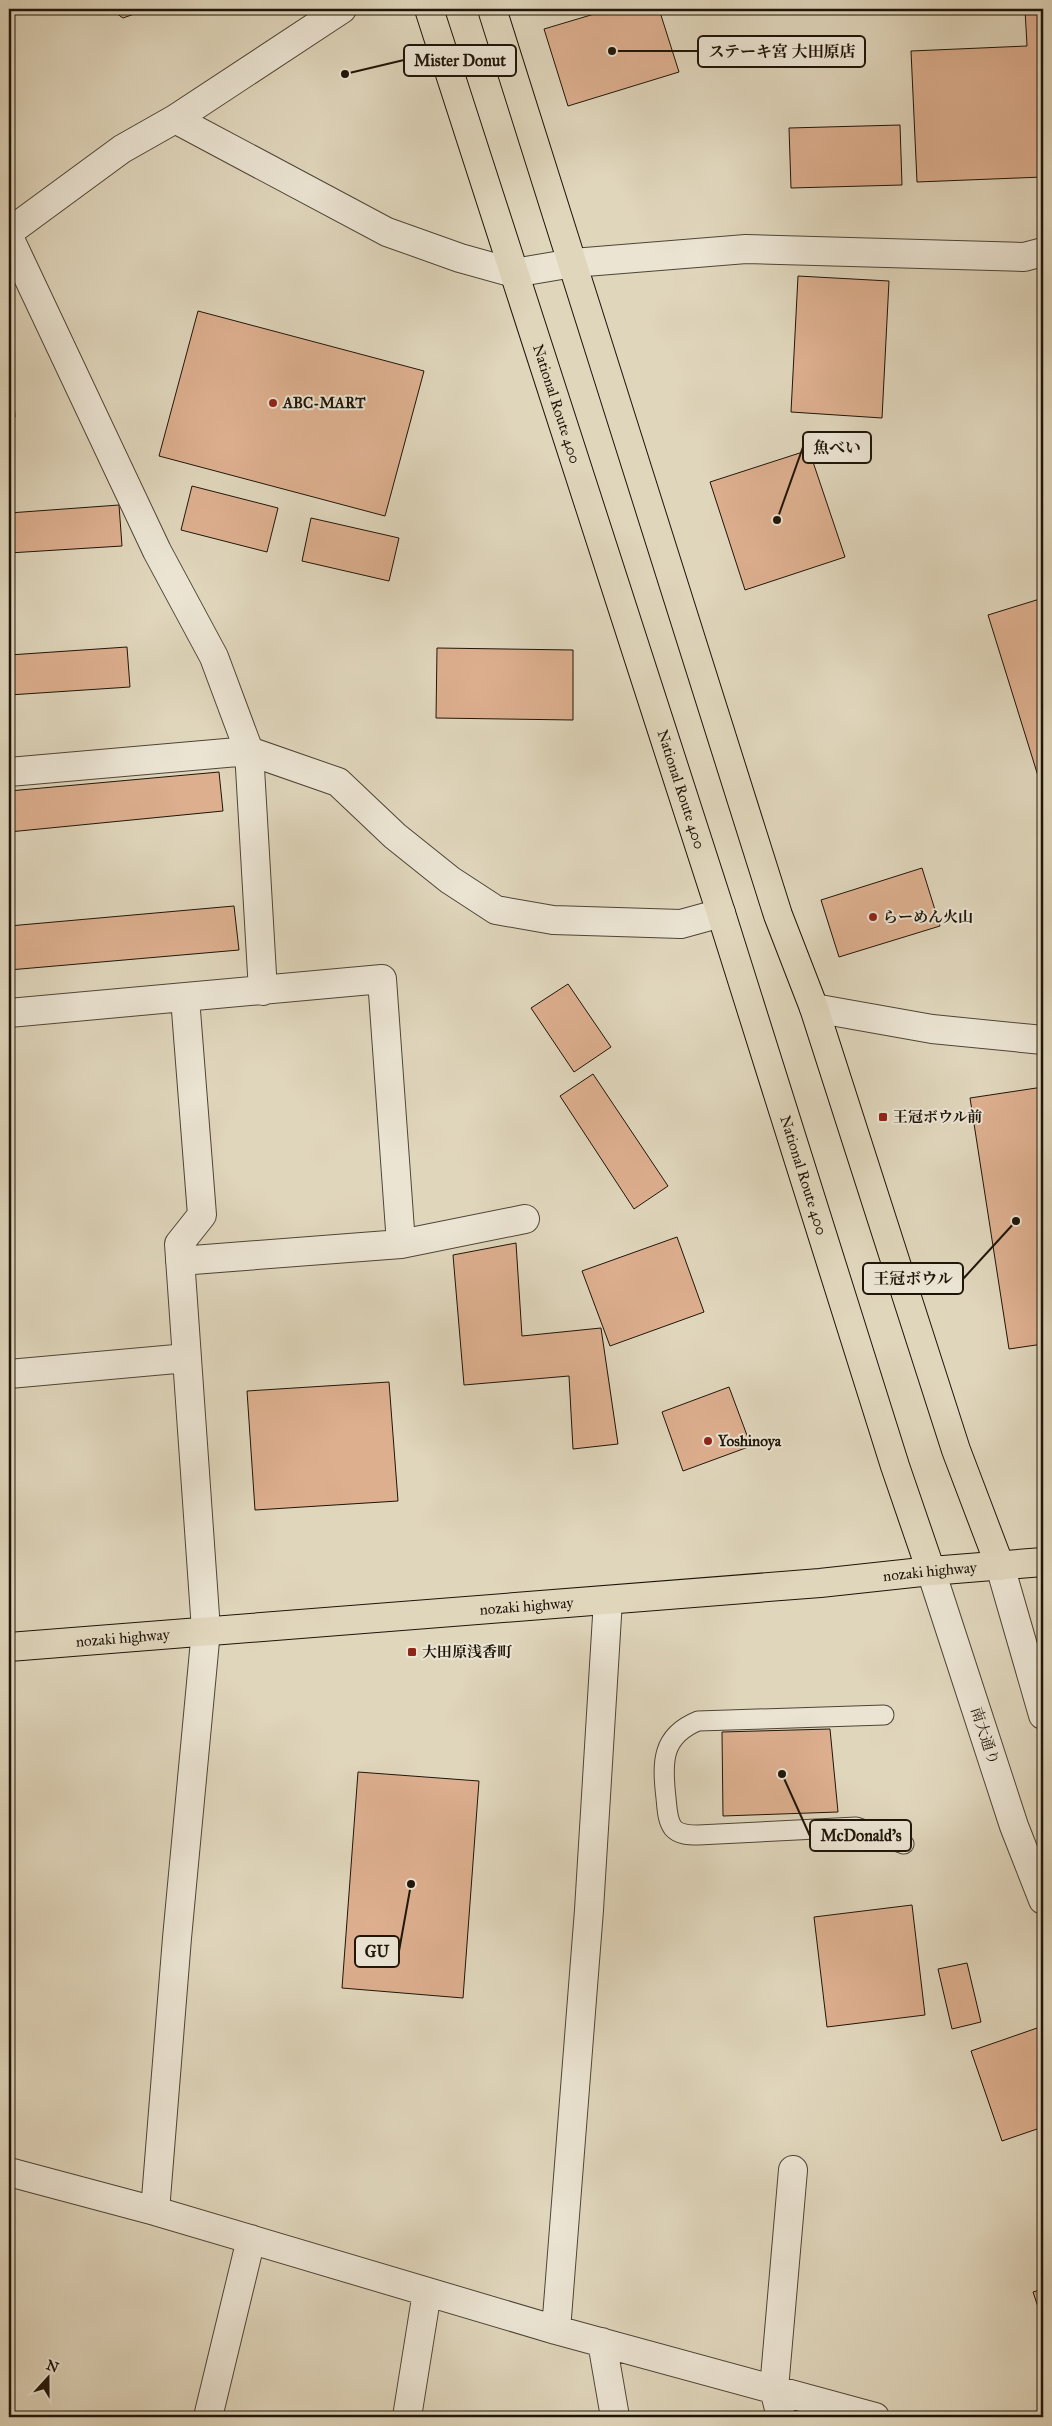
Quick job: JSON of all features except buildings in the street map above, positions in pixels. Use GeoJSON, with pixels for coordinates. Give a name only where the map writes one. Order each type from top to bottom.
{"type":"FeatureCollection","features":[{"type":"Feature","properties":{"kind":"highway","name":"National Route 400"},"geometry":{"type":"LineString","coordinates":[[429,9],[721,913],[892,1457],[931,1571]]}},
{"type":"Feature","properties":{"kind":"highway"},"geometry":{"type":"LineString","coordinates":[[492,9],[778,915],[814,1008],[956,1450],[1000,1566]]}},
{"type":"Feature","properties":{"kind":"highway","name":"nozaki highway"},"geometry":{"type":"LineString","coordinates":[[9,1647],[820,1583],[931,1571],[1043,1562]]}},
{"type":"Feature","properties":{"kind":"street"},"geometry":{"type":"LineString","coordinates":[[9,232],[122,149],[175,119],[342,9]]}},
{"type":"Feature","properties":{"kind":"street"},"geometry":{"type":"LineString","coordinates":[[175,119],[387,232],[460,258],[514,274],[573,263],[746,249],[1024,257],[1043,252]]}},
{"type":"Feature","properties":{"kind":"street"},"geometry":{"type":"LineString","coordinates":[[9,237],[158,551],[214,657],[249,751],[263,991]]}},
{"type":"Feature","properties":{"kind":"street"},"geometry":{"type":"LineString","coordinates":[[9,772],[249,751],[338,782],[395,836],[450,880],[496,910],[553,920],[681,924],[721,913]]}},
{"type":"Feature","properties":{"kind":"street"},"geometry":{"type":"LineString","coordinates":[[9,1013],[382,979],[401,1244]]}},
{"type":"Feature","properties":{"kind":"street"},"geometry":{"type":"LineString","coordinates":[[155,2211],[177,1938],[206,1630],[179,1244],[202,1215],[185,998]]}},
{"type":"Feature","properties":{"kind":"street"},"geometry":{"type":"LineString","coordinates":[[814,1008],[932,1029],[1043,1040]]}},
{"type":"Feature","properties":{"kind":"street"},"geometry":{"type":"LineString","coordinates":[[180,1261],[401,1244],[525,1219]]}},
{"type":"Feature","properties":{"kind":"street"},"geometry":{"type":"LineString","coordinates":[[9,1374],[187,1358]]}},
{"type":"Feature","properties":{"kind":"street"},"geometry":{"type":"LineString","coordinates":[[1000,1566],[1043,1716]]}},
{"type":"Feature","properties":{"kind":"street","name":"南大通り"},"geometry":{"type":"LineString","coordinates":[[931,1571],[1014,1826],[1043,1900]]}},
{"type":"Feature","properties":{"kind":"street"},"geometry":{"type":"LineString","coordinates":[[556,2330],[590,1900],[608,1600]]}},
{"type":"Feature","properties":{"kind":"street"},"geometry":{"type":"LineString","coordinates":[[781,2417],[774,2389],[793,2170]]}},
{"type":"Feature","properties":{"kind":"street"},"geometry":{"type":"LineString","coordinates":[[9,2172],[155,2211],[556,2330],[875,2417]]}},
{"type":"Feature","properties":{"kind":"street"},"geometry":{"type":"LineString","coordinates":[[208,2417],[251,2239]]}},
{"type":"Feature","properties":{"kind":"street"},"geometry":{"type":"LineString","coordinates":[[407,2417],[427,2292]]}},
{"type":"Feature","properties":{"kind":"street"},"geometry":{"type":"LineString","coordinates":[[602,2342],[615,2417]]}},
{"type":"Feature","properties":{"kind":"lane"},"geometry":{"type":"LineString","coordinates":[[884,1716],[698,1721],[684,1727],[670,1745],[663,1761],[668,1812],[673,1828],[682,1834],[698,1835],[856,1827],[904,1844]]}},
{"type":"Feature","properties":{"kind":"place","name":"ステーキ宮 大田原店"},"geometry":{"type":"Point","coordinates":[612,51]}},
{"type":"Feature","properties":{"kind":"place","name":"Mister Donut"},"geometry":{"type":"Point","coordinates":[345,74]}},
{"type":"Feature","properties":{"kind":"place","name":"ABC-MART"},"geometry":{"type":"Point","coordinates":[273,403]}},
{"type":"Feature","properties":{"kind":"place","name":"魚べい"},"geometry":{"type":"Point","coordinates":[777,520]}},
{"type":"Feature","properties":{"kind":"place","name":"らーめん火山"},"geometry":{"type":"Point","coordinates":[873,917]}},
{"type":"Feature","properties":{"kind":"place","name":"王冠ボウル前"},"geometry":{"type":"Point","coordinates":[883,1117]}},
{"type":"Feature","properties":{"kind":"place","name":"王冠ボウル"},"geometry":{"type":"Point","coordinates":[1016,1221]}},
{"type":"Feature","properties":{"kind":"place","name":"Yoshinoya"},"geometry":{"type":"Point","coordinates":[708,1441]}},
{"type":"Feature","properties":{"kind":"place","name":"大田原浅香町"},"geometry":{"type":"Point","coordinates":[412,1652]}},
{"type":"Feature","properties":{"kind":"place","name":"McDonald's"},"geometry":{"type":"Point","coordinates":[782,1774]}},
{"type":"Feature","properties":{"kind":"place","name":"GU"},"geometry":{"type":"Point","coordinates":[411,1884]}}]}
